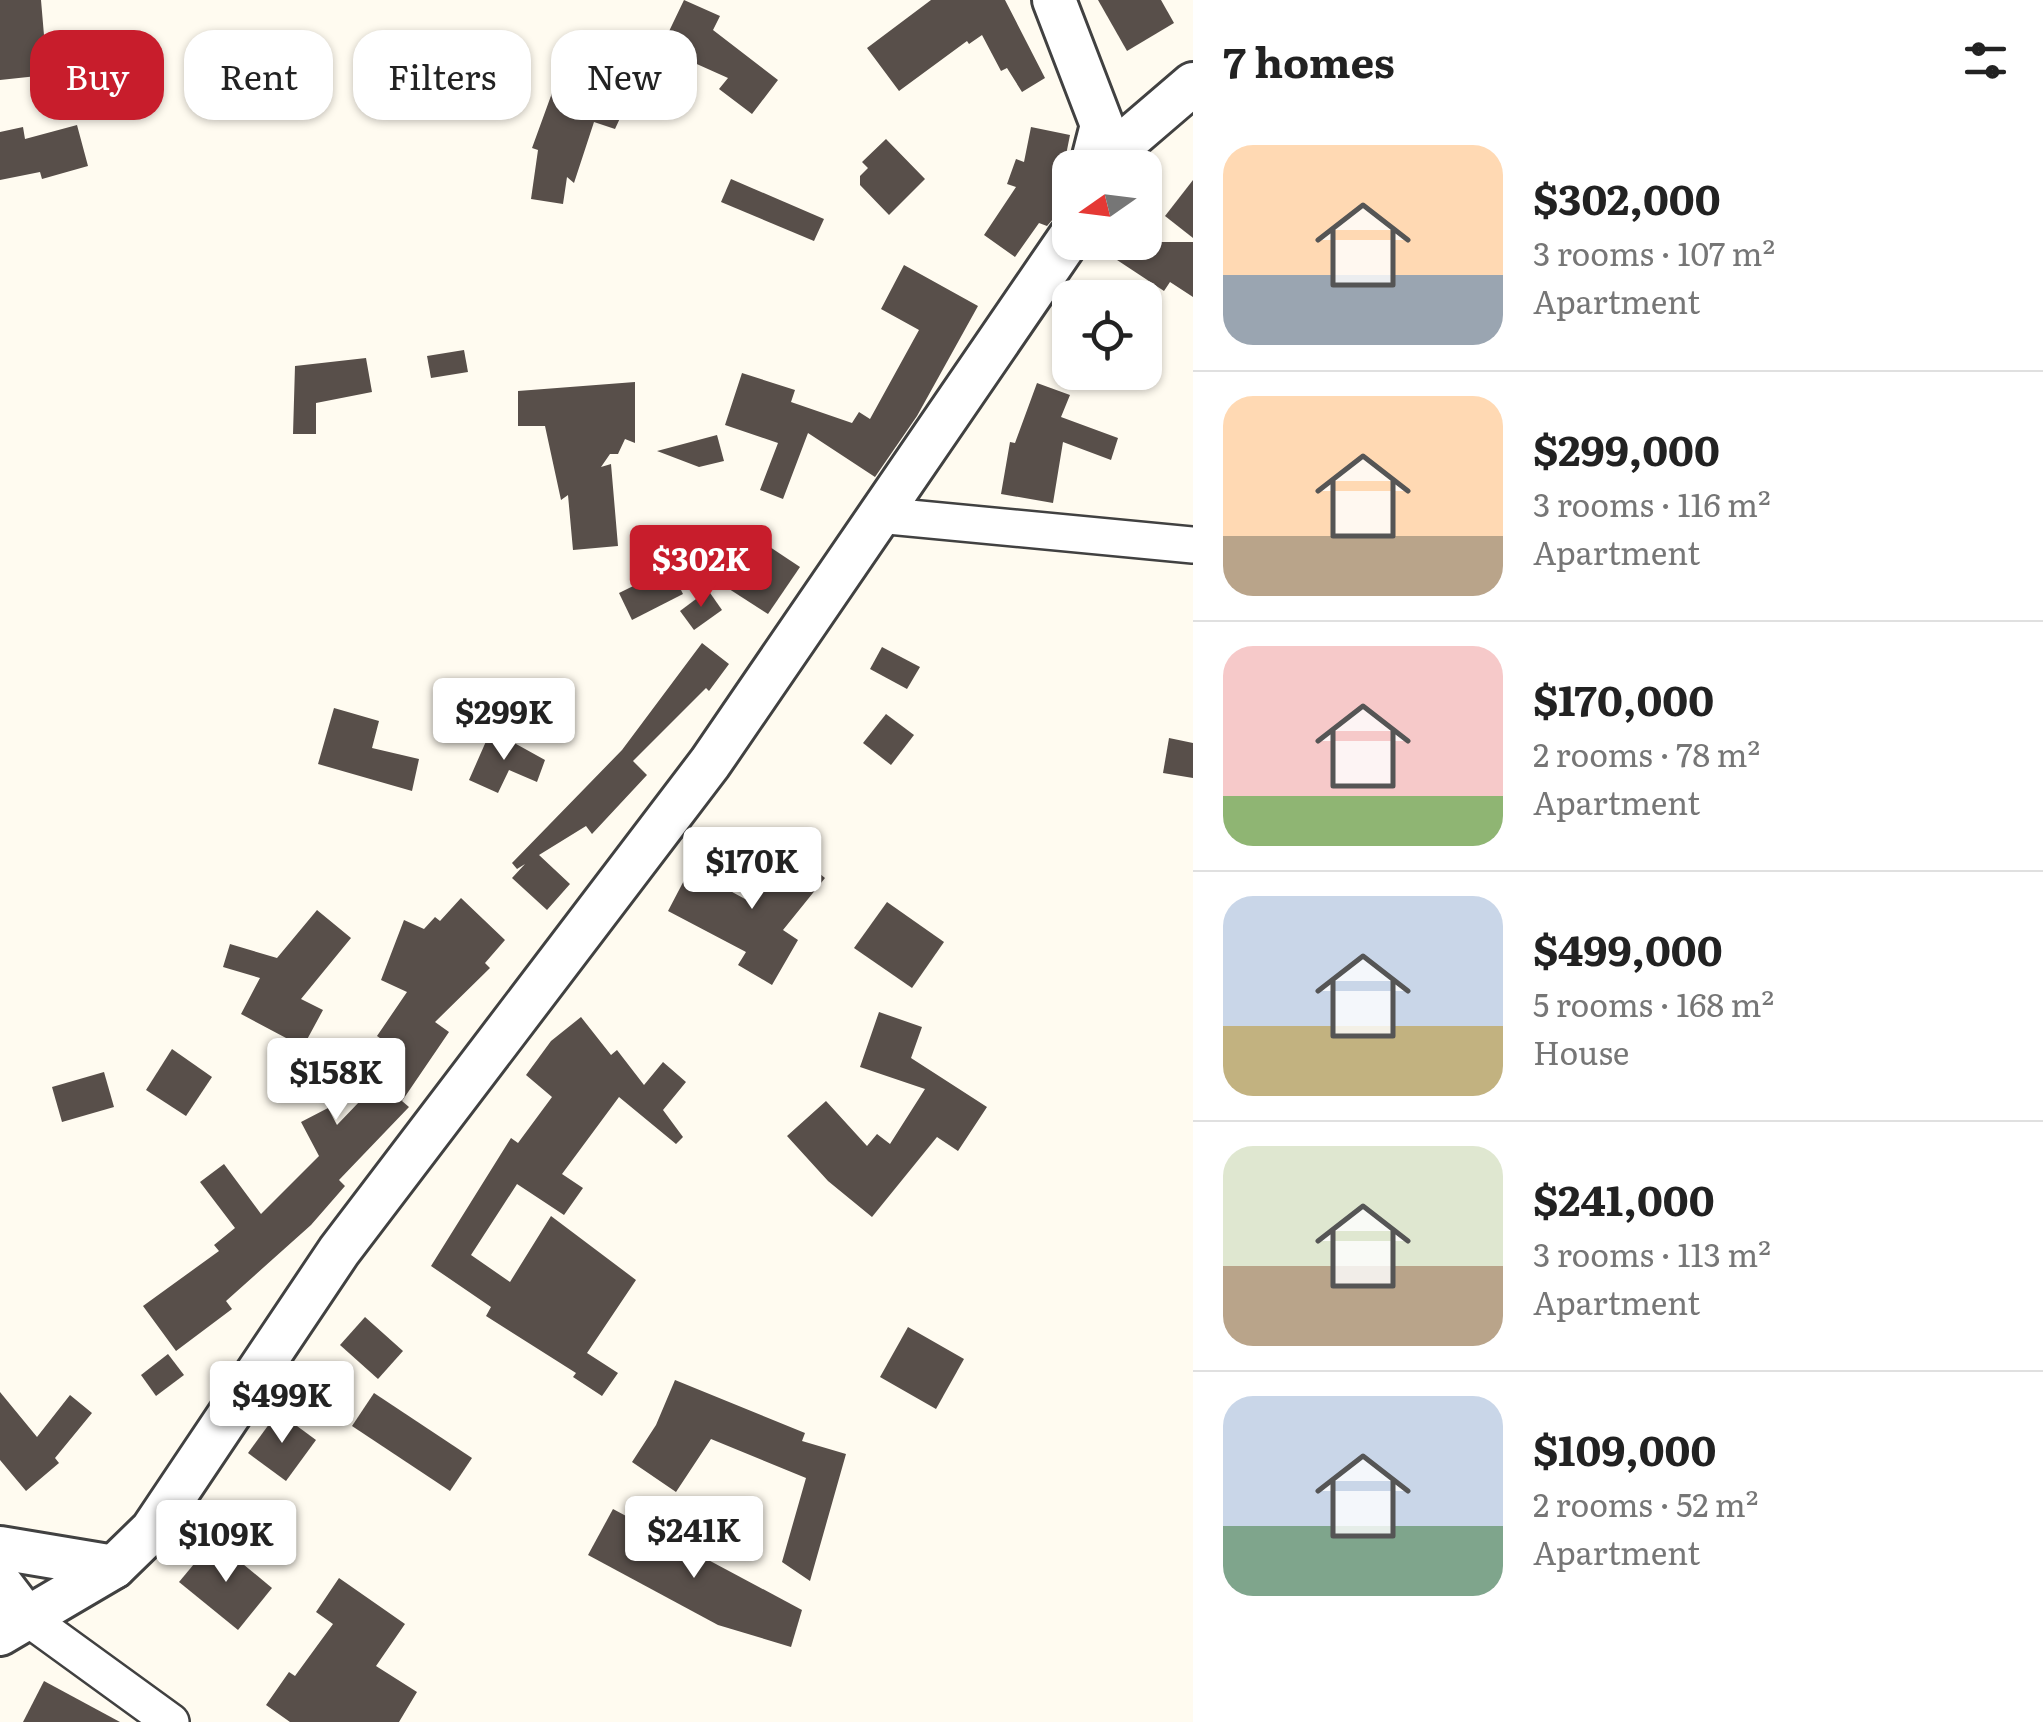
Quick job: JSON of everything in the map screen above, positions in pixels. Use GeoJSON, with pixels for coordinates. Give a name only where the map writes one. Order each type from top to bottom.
{"type":"FeatureCollection","features":[{"type":"Feature","properties":{"kind":"street"},"geometry":{"type":"LineString","coordinates":[[1054,0],[1102,124],[1097,150]]}},
{"type":"Feature","properties":{"kind":"street"},"geometry":{"type":"LineString","coordinates":[[1114,150],[1193,84]]}},
{"type":"Feature","properties":{"kind":"street"},"geometry":{"type":"LineString","coordinates":[[8,1611],[114,1566],[152,1530],[339,1251],[710,763],[1054,260]]}},
{"type":"Feature","properties":{"kind":"street"},"geometry":{"type":"LineString","coordinates":[[878,515],[1193,546]]}},
{"type":"Feature","properties":{"kind":"street"},"geometry":{"type":"LineString","coordinates":[[0,1548],[114,1566]]}},
{"type":"Feature","properties":{"kind":"street"},"geometry":{"type":"LineString","coordinates":[[8,1611],[171,1722]]}},
{"type":"Feature","properties":{"kind":"building"},"geometry":{"type":"Polygon","coordinates":[[[0,0],[41,0],[44,30],[30,30],[30,77],[0,80],[0,0]]]}},
{"type":"Feature","properties":{"kind":"building"},"geometry":{"type":"Polygon","coordinates":[[[684,0],[720,16],[713,30],[778,80],[752,114],[719,89],[728,78],[697,64],[697,30],[670,30],[684,0]]]}},
{"type":"Feature","properties":{"kind":"building"},"geometry":{"type":"Polygon","coordinates":[[[931,0],[1005,0],[1045,78],[1022,92],[1007,68],[1001,71],[982,35],[969,44],[967,41],[899,91],[867,48],[931,0]]]}},
{"type":"Feature","properties":{"kind":"building"},"geometry":{"type":"Polygon","coordinates":[[[1098,0],[1161,0],[1174,23],[1127,51],[1098,0]]]}},
{"type":"Feature","properties":{"kind":"building"},"geometry":{"type":"Polygon","coordinates":[[[551,96],[551,120],[619,120],[615,129],[594,122],[574,183],[567,177],[563,204],[531,199],[538,150],[532,148],[551,96]]]}},
{"type":"Feature","properties":{"kind":"building"},"geometry":{"type":"Polygon","coordinates":[[[77,125],[88,166],[42,179],[40,172],[0,180],[0,132],[23,127],[25,139],[77,125]]]}},
{"type":"Feature","properties":{"kind":"building"},"geometry":{"type":"Polygon","coordinates":[[[1031,127],[1070,135],[1067,150],[1052,150],[1052,220],[1047,226],[1039,223],[1015,257],[984,235],[1016,187],[1007,184],[1016,159],[1024,162],[1031,127]]]}},
{"type":"Feature","properties":{"kind":"building"},"geometry":{"type":"Polygon","coordinates":[[[886,139],[925,179],[889,215],[860,185],[860,176],[868,168],[862,162],[886,139]]]}},
{"type":"Feature","properties":{"kind":"building"},"geometry":{"type":"Polygon","coordinates":[[[731,179],[824,219],[814,241],[721,202],[731,179]]]}},
{"type":"Feature","properties":{"kind":"building"},"geometry":{"type":"Polygon","coordinates":[[[1193,180],[1193,238],[1165,216],[1193,180]]]}},
{"type":"Feature","properties":{"kind":"building"},"geometry":{"type":"Polygon","coordinates":[[[1162,242],[1193,242],[1193,297],[1170,282],[1164,291],[1162,280],[1147,280],[1117,260],[1162,260],[1162,242]]]}},
{"type":"Feature","properties":{"kind":"building"},"geometry":{"type":"Polygon","coordinates":[[[904,265],[978,306],[917,416],[875,477],[808,433],[783,499],[760,490],[778,443],[725,425],[742,373],[795,390],[791,402],[852,423],[859,412],[870,419],[919,330],[881,309],[904,265]]]}},
{"type":"Feature","properties":{"kind":"building"},"geometry":{"type":"Polygon","coordinates":[[[464,350],[468,372],[431,378],[427,356],[464,350]]]}},
{"type":"Feature","properties":{"kind":"building"},"geometry":{"type":"Polygon","coordinates":[[[366,358],[372,392],[316,403],[316,434],[293,434],[295,366],[366,358]]]}},
{"type":"Feature","properties":{"kind":"building"},"geometry":{"type":"Polygon","coordinates":[[[635,382],[635,443],[625,439],[618,454],[610,454],[601,467],[611,464],[618,546],[573,550],[568,495],[561,500],[545,426],[518,426],[518,391],[635,382]]]}},
{"type":"Feature","properties":{"kind":"building"},"geometry":{"type":"Polygon","coordinates":[[[1037,383],[1070,395],[1061,417],[1118,438],[1111,460],[1063,442],[1053,503],[1001,494],[1010,442],[1015,443],[1037,383]]]}},
{"type":"Feature","properties":{"kind":"building"},"geometry":{"type":"Polygon","coordinates":[[[717,435],[724,461],[699,467],[657,451],[717,435]]]}},
{"type":"Feature","properties":{"kind":"building"},"geometry":{"type":"Polygon","coordinates":[[[758,539],[800,567],[768,614],[726,587],[758,539]]]}},
{"type":"Feature","properties":{"kind":"building"},"geometry":{"type":"Polygon","coordinates":[[[670,568],[683,594],[632,620],[619,593],[670,568]]]}},
{"type":"Feature","properties":{"kind":"building"},"geometry":{"type":"Polygon","coordinates":[[[708,590],[722,610],[694,630],[680,611],[708,590]]]}},
{"type":"Feature","properties":{"kind":"building"},"geometry":{"type":"Polygon","coordinates":[[[702,643],[729,664],[709,691],[706,688],[633,761],[647,775],[592,834],[586,826],[539,855],[570,884],[547,910],[512,878],[525,864],[517,869],[512,863],[622,750],[702,643]]]}},
{"type":"Feature","properties":{"kind":"building"},"geometry":{"type":"Polygon","coordinates":[[[882,647],[920,667],[907,689],[870,669],[882,647]]]}},
{"type":"Feature","properties":{"kind":"building"},"geometry":{"type":"Polygon","coordinates":[[[334,708],[379,721],[372,748],[419,759],[412,791],[318,764],[334,708]]]}},
{"type":"Feature","properties":{"kind":"building"},"geometry":{"type":"Polygon","coordinates":[[[886,714],[914,735],[891,765],[863,743],[886,714]]]}},
{"type":"Feature","properties":{"kind":"building"},"geometry":{"type":"Polygon","coordinates":[[[491,730],[545,760],[537,782],[509,770],[498,793],[469,780],[491,730]]]}},
{"type":"Feature","properties":{"kind":"building"},"geometry":{"type":"Polygon","coordinates":[[[1169,738],[1193,743],[1193,778],[1163,773],[1169,738]]]}},
{"type":"Feature","properties":{"kind":"building"},"geometry":{"type":"Polygon","coordinates":[[[787,847],[825,878],[783,930],[798,940],[772,985],[738,965],[746,952],[668,911],[690,869],[745,899],[787,847]]]}},
{"type":"Feature","properties":{"kind":"building"},"geometry":{"type":"Polygon","coordinates":[[[461,898],[505,940],[485,963],[490,968],[435,1022],[449,1032],[402,1101],[409,1107],[339,1180],[345,1186],[311,1225],[226,1301],[232,1309],[176,1351],[143,1306],[219,1251],[214,1245],[235,1228],[200,1182],[224,1164],[261,1214],[319,1156],[301,1122],[328,1108],[337,1125],[404,1055],[377,1036],[407,992],[381,980],[404,920],[424,929],[435,917],[440,921],[461,898]]]}},
{"type":"Feature","properties":{"kind":"building"},"geometry":{"type":"Polygon","coordinates":[[[887,902],[944,942],[912,988],[854,948],[887,902]]]}},
{"type":"Feature","properties":{"kind":"building"},"geometry":{"type":"Polygon","coordinates":[[[317,910],[351,938],[301,999],[323,1010],[303,1047],[241,1014],[260,978],[223,967],[230,944],[277,958],[317,910]]]}},
{"type":"Feature","properties":{"kind":"building"},"geometry":{"type":"Polygon","coordinates":[[[879,1012],[922,1027],[911,1058],[987,1107],[958,1151],[937,1137],[872,1217],[828,1181],[787,1136],[826,1101],[867,1146],[877,1134],[890,1144],[925,1089],[860,1067],[879,1012]]]}},
{"type":"Feature","properties":{"kind":"building"},"geometry":{"type":"Polygon","coordinates":[[[581,1017],[611,1055],[617,1050],[644,1085],[663,1062],[686,1082],[663,1110],[683,1137],[676,1144],[619,1097],[562,1174],[583,1188],[564,1215],[517,1184],[471,1255],[510,1282],[551,1216],[636,1280],[587,1353],[618,1373],[602,1396],[573,1377],[576,1373],[486,1316],[491,1307],[431,1266],[511,1138],[518,1143],[552,1097],[526,1075],[551,1041],[581,1017]]]}},
{"type":"Feature","properties":{"kind":"building"},"geometry":{"type":"Polygon","coordinates":[[[172,1049],[212,1077],[186,1116],[146,1090],[172,1049]]]}},
{"type":"Feature","properties":{"kind":"building"},"geometry":{"type":"Polygon","coordinates":[[[104,1072],[114,1107],[62,1122],[52,1087],[104,1072]]]}},
{"type":"Feature","properties":{"kind":"building"},"geometry":{"type":"Polygon","coordinates":[[[365,1317],[403,1351],[378,1379],[340,1345],[365,1317]]]}},
{"type":"Feature","properties":{"kind":"building"},"geometry":{"type":"Polygon","coordinates":[[[908,1327],[964,1359],[936,1409],[880,1377],[908,1327]]]}},
{"type":"Feature","properties":{"kind":"building"},"geometry":{"type":"Polygon","coordinates":[[[168,1354],[184,1375],[156,1396],[141,1375],[168,1354]]]}},
{"type":"Feature","properties":{"kind":"building"},"geometry":{"type":"Polygon","coordinates":[[[675,1380],[805,1433],[802,1441],[846,1454],[810,1581],[782,1562],[806,1478],[711,1439],[676,1492],[632,1462],[656,1425],[675,1380]]]}},
{"type":"Feature","properties":{"kind":"building"},"geometry":{"type":"Polygon","coordinates":[[[0,1392],[37,1437],[70,1395],[92,1413],[55,1458],[59,1463],[26,1491],[0,1460],[0,1392]]]}},
{"type":"Feature","properties":{"kind":"building"},"geometry":{"type":"Polygon","coordinates":[[[374,1393],[472,1458],[450,1491],[352,1426],[374,1393]]]}},
{"type":"Feature","properties":{"kind":"building"},"geometry":{"type":"Polygon","coordinates":[[[278,1412],[316,1440],[286,1481],[248,1453],[278,1412]]]}},
{"type":"Feature","properties":{"kind":"building"},"geometry":{"type":"Polygon","coordinates":[[[613,1509],[802,1610],[791,1647],[718,1625],[588,1555],[613,1509]]]}},
{"type":"Feature","properties":{"kind":"building"},"geometry":{"type":"Polygon","coordinates":[[[214,1540],[272,1588],[238,1630],[179,1582],[214,1540]]]}},
{"type":"Feature","properties":{"kind":"building"},"geometry":{"type":"Polygon","coordinates":[[[339,1578],[405,1624],[376,1666],[417,1692],[399,1722],[290,1722],[266,1705],[289,1672],[295,1676],[333,1624],[316,1612],[339,1578]]]}},
{"type":"Feature","properties":{"kind":"building"},"geometry":{"type":"Polygon","coordinates":[[[44,1681],[120,1722],[23,1722],[44,1681]]]}}]}
